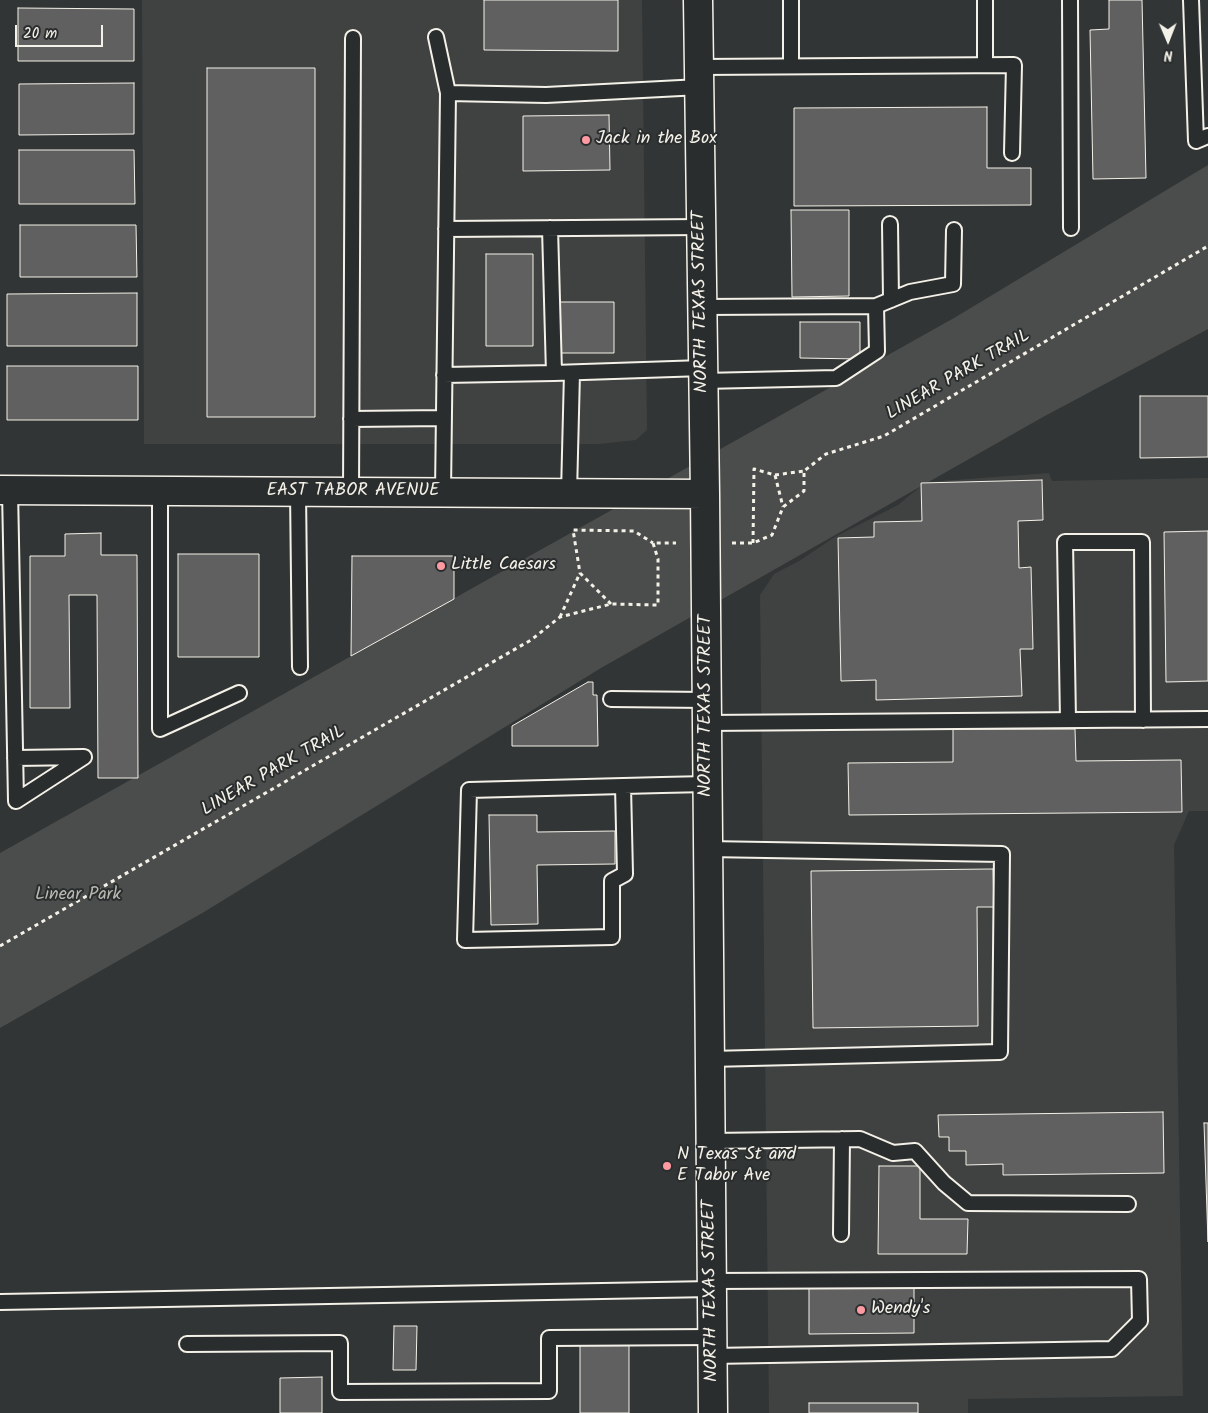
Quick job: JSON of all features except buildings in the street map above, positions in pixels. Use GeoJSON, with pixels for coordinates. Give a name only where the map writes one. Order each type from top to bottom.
{"type":"FeatureCollection","features":[{"type":"Feature","properties":{"kind":"main road","name":"NORTH TEXAS STREET"},"geometry":{"type":"LineString","coordinates":[[698,0],[706,543],[713,1413]]}},
{"type":"Feature","properties":{"kind":"main road","name":"EAST TABOR AVENUE"},"geometry":{"type":"LineString","coordinates":[[5,490],[705,494]]}},
{"type":"Feature","properties":{"kind":"lane"},"geometry":{"type":"LineString","coordinates":[[791,0],[791,66]]}},
{"type":"Feature","properties":{"kind":"lane"},"geometry":{"type":"LineString","coordinates":[[985,0],[985,65]]}},
{"type":"Feature","properties":{"kind":"lane"},"geometry":{"type":"LineString","coordinates":[[1070,0],[1071,228]]}},
{"type":"Feature","properties":{"kind":"lane"},"geometry":{"type":"LineString","coordinates":[[1191,0],[1196,141],[1208,136]]}},
{"type":"Feature","properties":{"kind":"lane"},"geometry":{"type":"LineString","coordinates":[[436,37],[448,93],[442,492]]}},
{"type":"Feature","properties":{"kind":"lane"},"geometry":{"type":"LineString","coordinates":[[351,492],[353,38]]}},
{"type":"Feature","properties":{"kind":"lane"},"geometry":{"type":"LineString","coordinates":[[448,93],[546,95],[791,66],[1014,65],[1012,153]]}},
{"type":"Feature","properties":{"kind":"lane"},"geometry":{"type":"LineString","coordinates":[[890,224],[891,300]]}},
{"type":"Feature","properties":{"kind":"lane"},"geometry":{"type":"LineString","coordinates":[[446,229],[702,227]]}},
{"type":"Feature","properties":{"kind":"lane"},"geometry":{"type":"LineString","coordinates":[[550,228],[554,373]]}},
{"type":"Feature","properties":{"kind":"lane"},"geometry":{"type":"LineString","coordinates":[[703,307],[876,306],[910,292],[953,284],[954,230]]}},
{"type":"Feature","properties":{"kind":"lane"},"geometry":{"type":"LineString","coordinates":[[444,375],[572,373],[836,378],[877,351],[876,306]]}},
{"type":"Feature","properties":{"kind":"lane"},"geometry":{"type":"LineString","coordinates":[[569,493],[572,373]]}},
{"type":"Feature","properties":{"kind":"lane"},"geometry":{"type":"LineString","coordinates":[[351,419],[444,418]]}},
{"type":"Feature","properties":{"kind":"lane"},"geometry":{"type":"LineString","coordinates":[[5,490],[6,578],[16,801],[84,757],[15,758]]}},
{"type":"Feature","properties":{"kind":"lane"},"geometry":{"type":"LineString","coordinates":[[160,491],[160,729],[239,693]]}},
{"type":"Feature","properties":{"kind":"lane"},"geometry":{"type":"LineString","coordinates":[[298,491],[300,667]]}},
{"type":"Feature","properties":{"kind":"lane"},"geometry":{"type":"LineString","coordinates":[[1068,720],[1065,542],[1142,542],[1143,720]]}},
{"type":"Feature","properties":{"kind":"lane"},"geometry":{"type":"LineString","coordinates":[[611,699],[706,711],[1068,720],[1208,719]]}},
{"type":"Feature","properties":{"kind":"lane"},"geometry":{"type":"LineString","coordinates":[[623,786],[625,874],[612,881],[612,937],[465,940],[468,790],[623,786],[707,784]]}},
{"type":"Feature","properties":{"kind":"lane"},"geometry":{"type":"LineString","coordinates":[[707,850],[1002,854],[1000,1052],[710,1059]]}},
{"type":"Feature","properties":{"kind":"lane"},"geometry":{"type":"LineString","coordinates":[[710,1141],[860,1139],[893,1153],[915,1151],[944,1183],[968,1203],[1128,1204]]}},
{"type":"Feature","properties":{"kind":"lane"},"geometry":{"type":"LineString","coordinates":[[841,1234],[842,1140]]}},
{"type":"Feature","properties":{"kind":"lane"},"geometry":{"type":"LineString","coordinates":[[0,1302],[712,1285],[1139,1278],[1140,1321],[1112,1349],[712,1347],[549,1338],[549,1391],[340,1392],[340,1343],[187,1344]]}},
{"type":"Feature","properties":{"kind":"path","name":"LINEAR PARK TRAIL"},"geometry":{"type":"LineString","coordinates":[[804,471],[826,454],[884,436],[1208,246]]}},
{"type":"Feature","properties":{"kind":"path"},"geometry":{"type":"LineString","coordinates":[[611,604],[580,574],[574,530],[634,532],[653,543],[753,543],[772,535],[783,507],[804,491],[804,471],[775,475],[754,469],[753,543]]}},
{"type":"Feature","properties":{"kind":"path"},"geometry":{"type":"LineString","coordinates":[[775,475],[783,507]]}},
{"type":"Feature","properties":{"kind":"path","name":"LINEAR PARK TRAIL"},"geometry":{"type":"LineString","coordinates":[[0,946],[531,640],[560,617],[611,604],[658,605],[658,559],[653,543]]}},
{"type":"Feature","properties":{"kind":"path","name":"LINEAR PARK TRAIL"},"geometry":{"type":"LineString","coordinates":[[560,617],[580,574]]}},
{"type":"Feature","properties":{"kind":"shaded area"},"geometry":{"type":"Polygon","coordinates":[[[142,0],[642,0],[647,430],[636,440],[599,444],[144,444],[142,0]]]}},
{"type":"Feature","properties":{"kind":"shaded area"},"geometry":{"type":"Polygon","coordinates":[[[1049,473],[1052,481],[1208,478],[1208,811],[1189,811],[1174,845],[1183,1396],[968,1399],[968,1413],[769,1413],[760,595],[774,574],[799,561],[835,537],[898,505],[928,482],[1049,473]]]}},
{"type":"Feature","properties":{"kind":"green space","name":"Linear Park"},"geometry":{"type":"Polygon","coordinates":[[[1208,165],[1208,329],[1043,417],[601,668],[204,912],[0,1028],[0,853],[954,318],[1208,165]]]}},
{"type":"Feature","properties":{"kind":"place","name":"Jack in the Box"},"geometry":{"type":"Point","coordinates":[586,140]}},
{"type":"Feature","properties":{"kind":"place","name":"Little Caesars"},"geometry":{"type":"Point","coordinates":[441,566]}},
{"type":"Feature","properties":{"kind":"place","name":"N Texas St and E Tabor Ave"},"geometry":{"type":"Point","coordinates":[667,1166]}},
{"type":"Feature","properties":{"kind":"place","name":"Wendy's"},"geometry":{"type":"Point","coordinates":[861,1310]}}]}
